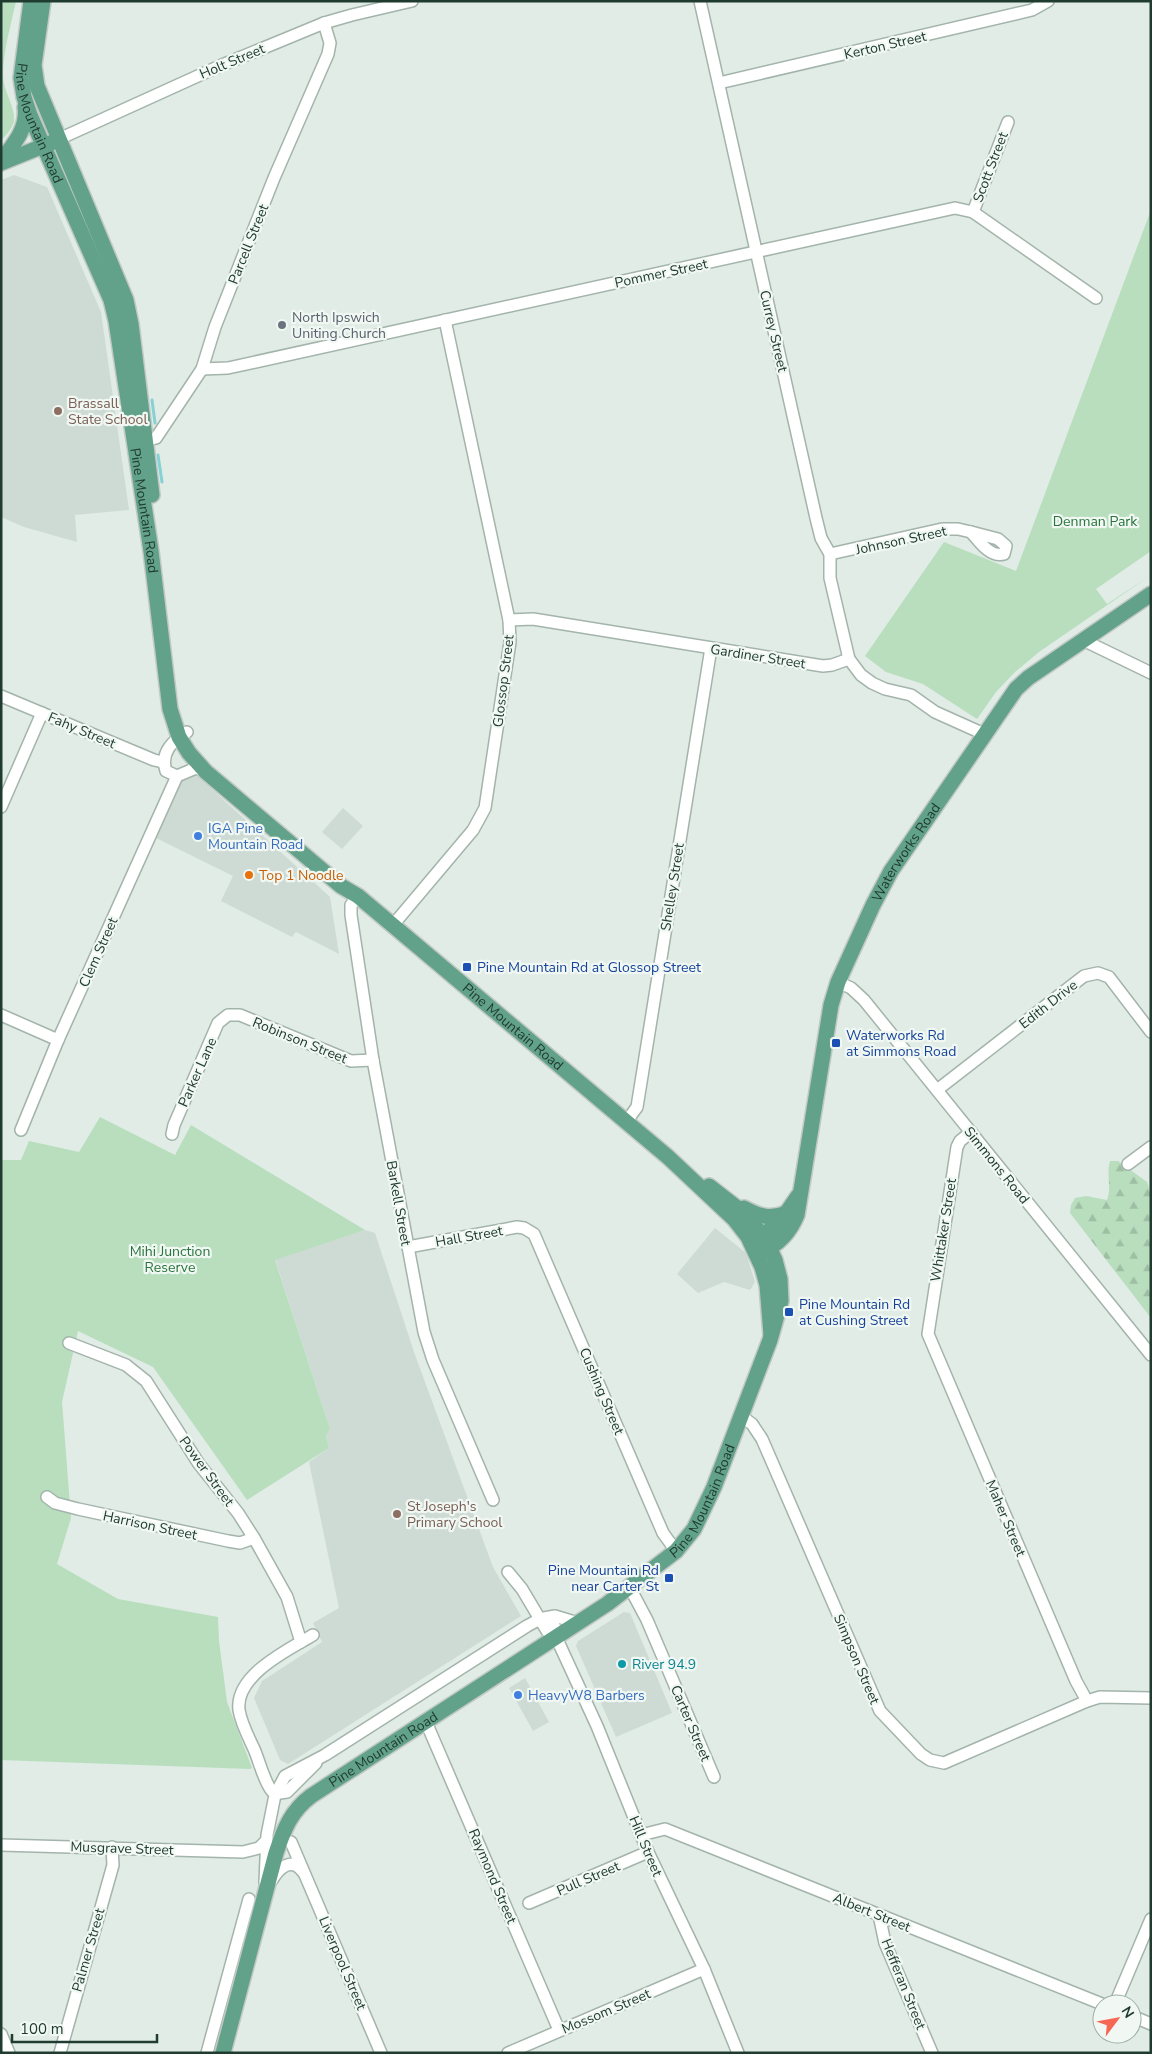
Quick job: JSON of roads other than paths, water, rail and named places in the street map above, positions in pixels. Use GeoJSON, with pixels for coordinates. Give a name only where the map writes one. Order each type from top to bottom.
{"type":"FeatureCollection","features":[{"type":"Feature","properties":{"kind":"main road","name":"Pine Mountain Road"},"geometry":{"type":"LineString","coordinates":[[31,1],[21,69],[24,97],[111,300],[140,442],[183,735],[199,765],[341,886],[358,896],[393,925],[668,1157],[734,1219],[745,1232],[761,1245]]}},
{"type":"Feature","properties":{"kind":"main road","name":"Pine Mountain Road"},"geometry":{"type":"LineString","coordinates":[[43,1],[34,72],[42,101],[126,300],[131,324],[140,442]]}},
{"type":"Feature","properties":{"kind":"main road"},"geometry":{"type":"LineString","coordinates":[[1,162],[24,126],[26,118],[24,97]]}},
{"type":"Feature","properties":{"kind":"main road"},"geometry":{"type":"LineString","coordinates":[[1,162],[58,139]]}},
{"type":"Feature","properties":{"kind":"main road","name":"Waterworks Road"},"geometry":{"type":"LineString","coordinates":[[761,1245],[781,1239],[794,1221],[831,1005],[838,982],[884,884],[1011,695],[1022,684],[1151,594]]}},
{"type":"Feature","properties":{"kind":"main road","name":"Pine Mountain Road"},"geometry":{"type":"LineString","coordinates":[[223,2053],[265,1893],[285,1827],[294,1812],[311,1796],[578,1624],[630,1588],[676,1551],[690,1534],[707,1505],[771,1335],[767,1285],[761,1245],[750,1218],[733,1203],[668,1157]]}},
{"type":"Feature","properties":{"kind":"main road","name":"Waterworks Road"},"geometry":{"type":"LineString","coordinates":[[761,1245],[800,1194]]}},
{"type":"Feature","properties":{"kind":"main road"},"geometry":{"type":"LineString","coordinates":[[733,1203],[765,1217],[786,1213]]}},
{"type":"Feature","properties":{"kind":"street","name":"Holt Street"},"geometry":{"type":"LineString","coordinates":[[58,139],[222,65],[324,23],[412,1]]}},
{"type":"Feature","properties":{"kind":"street","name":"Currey Street"},"geometry":{"type":"LineString","coordinates":[[700,1],[816,518],[822,538],[830,554],[830,578],[849,659]]}},
{"type":"Feature","properties":{"kind":"street","name":"Kerton Street"},"geometry":{"type":"LineString","coordinates":[[719,83],[1032,10],[1048,1]]}},
{"type":"Feature","properties":{"kind":"street","name":"Parcell Street"},"geometry":{"type":"LineString","coordinates":[[140,442],[156,438],[202,369],[215,326],[270,188],[328,54],[330,43],[324,23]]}},
{"type":"Feature","properties":{"kind":"street","name":"Scott Street"},"geometry":{"type":"LineString","coordinates":[[973,212],[1008,122]]}},
{"type":"Feature","properties":{"kind":"street","name":"Pommer Street"},"geometry":{"type":"LineString","coordinates":[[202,369],[228,368],[955,208],[973,212],[1096,298]]}},
{"type":"Feature","properties":{"kind":"street","name":"Glossop Street"},"geometry":{"type":"LineString","coordinates":[[393,925],[474,830],[485,808],[510,642],[510,620],[445,320]]}},
{"type":"Feature","properties":{"kind":"street","name":"Johnson Street"},"geometry":{"type":"LineString","coordinates":[[830,554],[942,529],[958,529],[971,532]]}},
{"type":"Feature","properties":{"kind":"street","name":"Gardiner Street"},"geometry":{"type":"LineString","coordinates":[[510,620],[533,619],[827,666],[849,659]]}},
{"type":"Feature","properties":{"kind":"street"},"geometry":{"type":"LineString","coordinates":[[1083,640],[1151,673]]}},
{"type":"Feature","properties":{"kind":"street","name":"Shelley Street"},"geometry":{"type":"LineString","coordinates":[[626,1122],[637,1107],[710,648]]}},
{"type":"Feature","properties":{"kind":"street"},"geometry":{"type":"LineString","coordinates":[[849,659],[861,675],[872,683],[885,690],[911,695],[935,712],[984,734]]}},
{"type":"Feature","properties":{"kind":"street","name":"Fahy Street"},"geometry":{"type":"LineString","coordinates":[[1,696],[154,760],[163,762]]}},
{"type":"Feature","properties":{"kind":"street"},"geometry":{"type":"LineString","coordinates":[[1,807],[42,713]]}},
{"type":"Feature","properties":{"kind":"street"},"geometry":{"type":"LineString","coordinates":[[183,735],[170,746],[163,762],[166,772],[177,776],[199,765]]}},
{"type":"Feature","properties":{"kind":"street","name":"Clem Street"},"geometry":{"type":"LineString","coordinates":[[21,1130],[58,1040],[177,776]]}},
{"type":"Feature","properties":{"kind":"street","name":"Barkell Street"},"geometry":{"type":"LineString","coordinates":[[358,896],[351,905],[351,915],[373,1060],[427,1346],[493,1500]]}},
{"type":"Feature","properties":{"kind":"street","name":"Edith Drive"},"geometry":{"type":"LineString","coordinates":[[937,1090],[1084,976],[1098,973],[1109,977],[1151,1032]]}},
{"type":"Feature","properties":{"kind":"street","name":"Simmons Road"},"geometry":{"type":"LineString","coordinates":[[838,982],[851,988],[859,995],[1151,1355]]}},
{"type":"Feature","properties":{"kind":"street"},"geometry":{"type":"LineString","coordinates":[[1,1015],[58,1040]]}},
{"type":"Feature","properties":{"kind":"street","name":"Robinson Street"},"geometry":{"type":"LineString","coordinates":[[228,1015],[240,1015],[351,1061],[373,1060]]}},
{"type":"Feature","properties":{"kind":"street","name":"Parker Lane"},"geometry":{"type":"LineString","coordinates":[[172,1134],[174,1125],[218,1023],[228,1015]]}},
{"type":"Feature","properties":{"kind":"street","name":"Whittaker Street"},"geometry":{"type":"LineString","coordinates":[[928,1334],[956,1153],[960,1141],[971,1132]]}},
{"type":"Feature","properties":{"kind":"street"},"geometry":{"type":"LineString","coordinates":[[1128,1164],[1151,1148]]}},
{"type":"Feature","properties":{"kind":"street","name":"Hall Street"},"geometry":{"type":"LineString","coordinates":[[408,1247],[517,1227],[530,1230]]}},
{"type":"Feature","properties":{"kind":"street","name":"Cushing Street"},"geometry":{"type":"LineString","coordinates":[[530,1230],[537,1239],[663,1533],[676,1551]]}},
{"type":"Feature","properties":{"kind":"street","name":"Maher Street"},"geometry":{"type":"LineString","coordinates":[[928,1334],[1068,1663],[1087,1701]]}},
{"type":"Feature","properties":{"kind":"street","name":"Power Street"},"geometry":{"type":"LineString","coordinates":[[69,1343],[126,1365],[146,1381],[199,1464],[238,1513],[254,1538],[288,1597],[301,1642]]}},
{"type":"Feature","properties":{"kind":"street","name":"Simpson Street"},"geometry":{"type":"LineString","coordinates":[[740,1415],[752,1424],[762,1439],[880,1711],[921,1754],[937,1762],[953,1760],[1087,1701],[1100,1697],[1151,1698]]}},
{"type":"Feature","properties":{"kind":"street","name":"Harrison Street"},"geometry":{"type":"LineString","coordinates":[[48,1497],[55,1503],[78,1509],[228,1541],[240,1543],[254,1538]]}},
{"type":"Feature","properties":{"kind":"street"},"geometry":{"type":"LineString","coordinates":[[508,1572],[522,1589],[541,1619]]}},
{"type":"Feature","properties":{"kind":"street","name":"Carter Street"},"geometry":{"type":"LineString","coordinates":[[630,1588],[648,1620],[714,1777]]}},
{"type":"Feature","properties":{"kind":"street"},"geometry":{"type":"LineString","coordinates":[[541,1619],[554,1616],[578,1624]]}},
{"type":"Feature","properties":{"kind":"street"},"geometry":{"type":"LineString","coordinates":[[541,1619],[547,1619],[554,1625],[556,1637]]}},
{"type":"Feature","properties":{"kind":"street","name":"Pine Mountain Road"},"geometry":{"type":"LineString","coordinates":[[265,1893],[265,1842],[276,1792],[287,1774],[325,1755],[541,1619]]}},
{"type":"Feature","properties":{"kind":"street"},"geometry":{"type":"LineString","coordinates":[[276,1792],[270,1788],[241,1717],[240,1695],[245,1685],[255,1674],[313,1635]]}},
{"type":"Feature","properties":{"kind":"street","name":"Hill Street"},"geometry":{"type":"LineString","coordinates":[[556,1637],[597,1726],[648,1852],[704,1969],[738,2053]]}},
{"type":"Feature","properties":{"kind":"street","name":"Raymond Street"},"geometry":{"type":"LineString","coordinates":[[426,1722],[559,2030]]}},
{"type":"Feature","properties":{"kind":"street","name":"Pine Mountain Road"},"geometry":{"type":"LineString","coordinates":[[276,1792],[285,1792],[325,1755]]}},
{"type":"Feature","properties":{"kind":"street"},"geometry":{"type":"LineString","coordinates":[[262,1766],[273,1774],[287,1774],[301,1778],[311,1796]]}},
{"type":"Feature","properties":{"kind":"street","name":"Albert Street"},"geometry":{"type":"LineString","coordinates":[[641,1834],[665,1829],[1092,2000]]}},
{"type":"Feature","properties":{"kind":"street","name":"Musgrave Street"},"geometry":{"type":"LineString","coordinates":[[1,1845],[243,1852],[259,1848],[265,1842]]}},
{"type":"Feature","properties":{"kind":"street","name":"Liverpool Street"},"geometry":{"type":"LineString","coordinates":[[291,1842],[381,2053]]}},
{"type":"Feature","properties":{"kind":"street","name":"Palmer Street"},"geometry":{"type":"LineString","coordinates":[[60,2053],[113,1865],[112,1848]]}},
{"type":"Feature","properties":{"kind":"street"},"geometry":{"type":"LineString","coordinates":[[243,1852],[258,1862],[264,1872]]}},
{"type":"Feature","properties":{"kind":"street","name":"Pull Street"},"geometry":{"type":"LineString","coordinates":[[529,1903],[648,1852]]}},
{"type":"Feature","properties":{"kind":"street"},"geometry":{"type":"LineString","coordinates":[[265,1893],[277,1872],[283,1866],[294,1865],[300,1867],[304,1873]]}},
{"type":"Feature","properties":{"kind":"street"},"geometry":{"type":"LineString","coordinates":[[207,2053],[249,1899]]}},
{"type":"Feature","properties":{"kind":"street","name":"Hefferan Street"},"geometry":{"type":"LineString","coordinates":[[879,1915],[885,1943],[932,2053]]}},
{"type":"Feature","properties":{"kind":"street"},"geometry":{"type":"LineString","coordinates":[[1119,1994],[1151,1919]]}},
{"type":"Feature","properties":{"kind":"street","name":"Mossom Street"},"geometry":{"type":"LineString","coordinates":[[508,2053],[704,1969]]}},
{"type":"Feature","properties":{"kind":"street"},"geometry":{"type":"LineString","coordinates":[[1,2034],[9,2053]]}},
{"type":"Feature","properties":{"kind":"waterway"},"geometry":{"type":"LineString","coordinates":[[152,400],[155,423]]}},
{"type":"Feature","properties":{"kind":"waterway"},"geometry":{"type":"LineString","coordinates":[[158,455],[162,482]]}},
{"type":"Feature","properties":{"kind":"place","name":"North Ipswich Uniting Church"},"geometry":{"type":"Point","coordinates":[282,325]}},
{"type":"Feature","properties":{"kind":"place","name":"Brassall State School"},"geometry":{"type":"Point","coordinates":[58,411]}},
{"type":"Feature","properties":{"kind":"place","name":"IGA Pine Mountain Road"},"geometry":{"type":"Point","coordinates":[198,836]}},
{"type":"Feature","properties":{"kind":"place","name":"Top 1 Noodle"},"geometry":{"type":"Point","coordinates":[249,875]}},
{"type":"Feature","properties":{"kind":"place","name":"Pine Mountain Rd at Glossop Street"},"geometry":{"type":"Point","coordinates":[467,967]}},
{"type":"Feature","properties":{"kind":"place","name":"Waterworks Rd at Simmons Road"},"geometry":{"type":"Point","coordinates":[836,1043]}},
{"type":"Feature","properties":{"kind":"place","name":"Pine Mountain Rd at Cushing Street"},"geometry":{"type":"Point","coordinates":[789,1312]}},
{"type":"Feature","properties":{"kind":"place","name":"St Joseph's Primary School"},"geometry":{"type":"Point","coordinates":[397,1514]}},
{"type":"Feature","properties":{"kind":"place","name":"Pine Mountain Rd near Carter St"},"geometry":{"type":"Point","coordinates":[669,1578]}},
{"type":"Feature","properties":{"kind":"place","name":"River 94.9"},"geometry":{"type":"Point","coordinates":[622,1664]}},
{"type":"Feature","properties":{"kind":"place","name":"HeavyW8 Barbers"},"geometry":{"type":"Point","coordinates":[518,1695]}},
{"type":"Feature","properties":{"kind":"park label","name":"Denman Park"},"geometry":{"type":"Point","coordinates":[1095,521]}},
{"type":"Feature","properties":{"kind":"park label","name":"Mihi Junction Reserve"},"geometry":{"type":"Point","coordinates":[170,1260]}}]}
